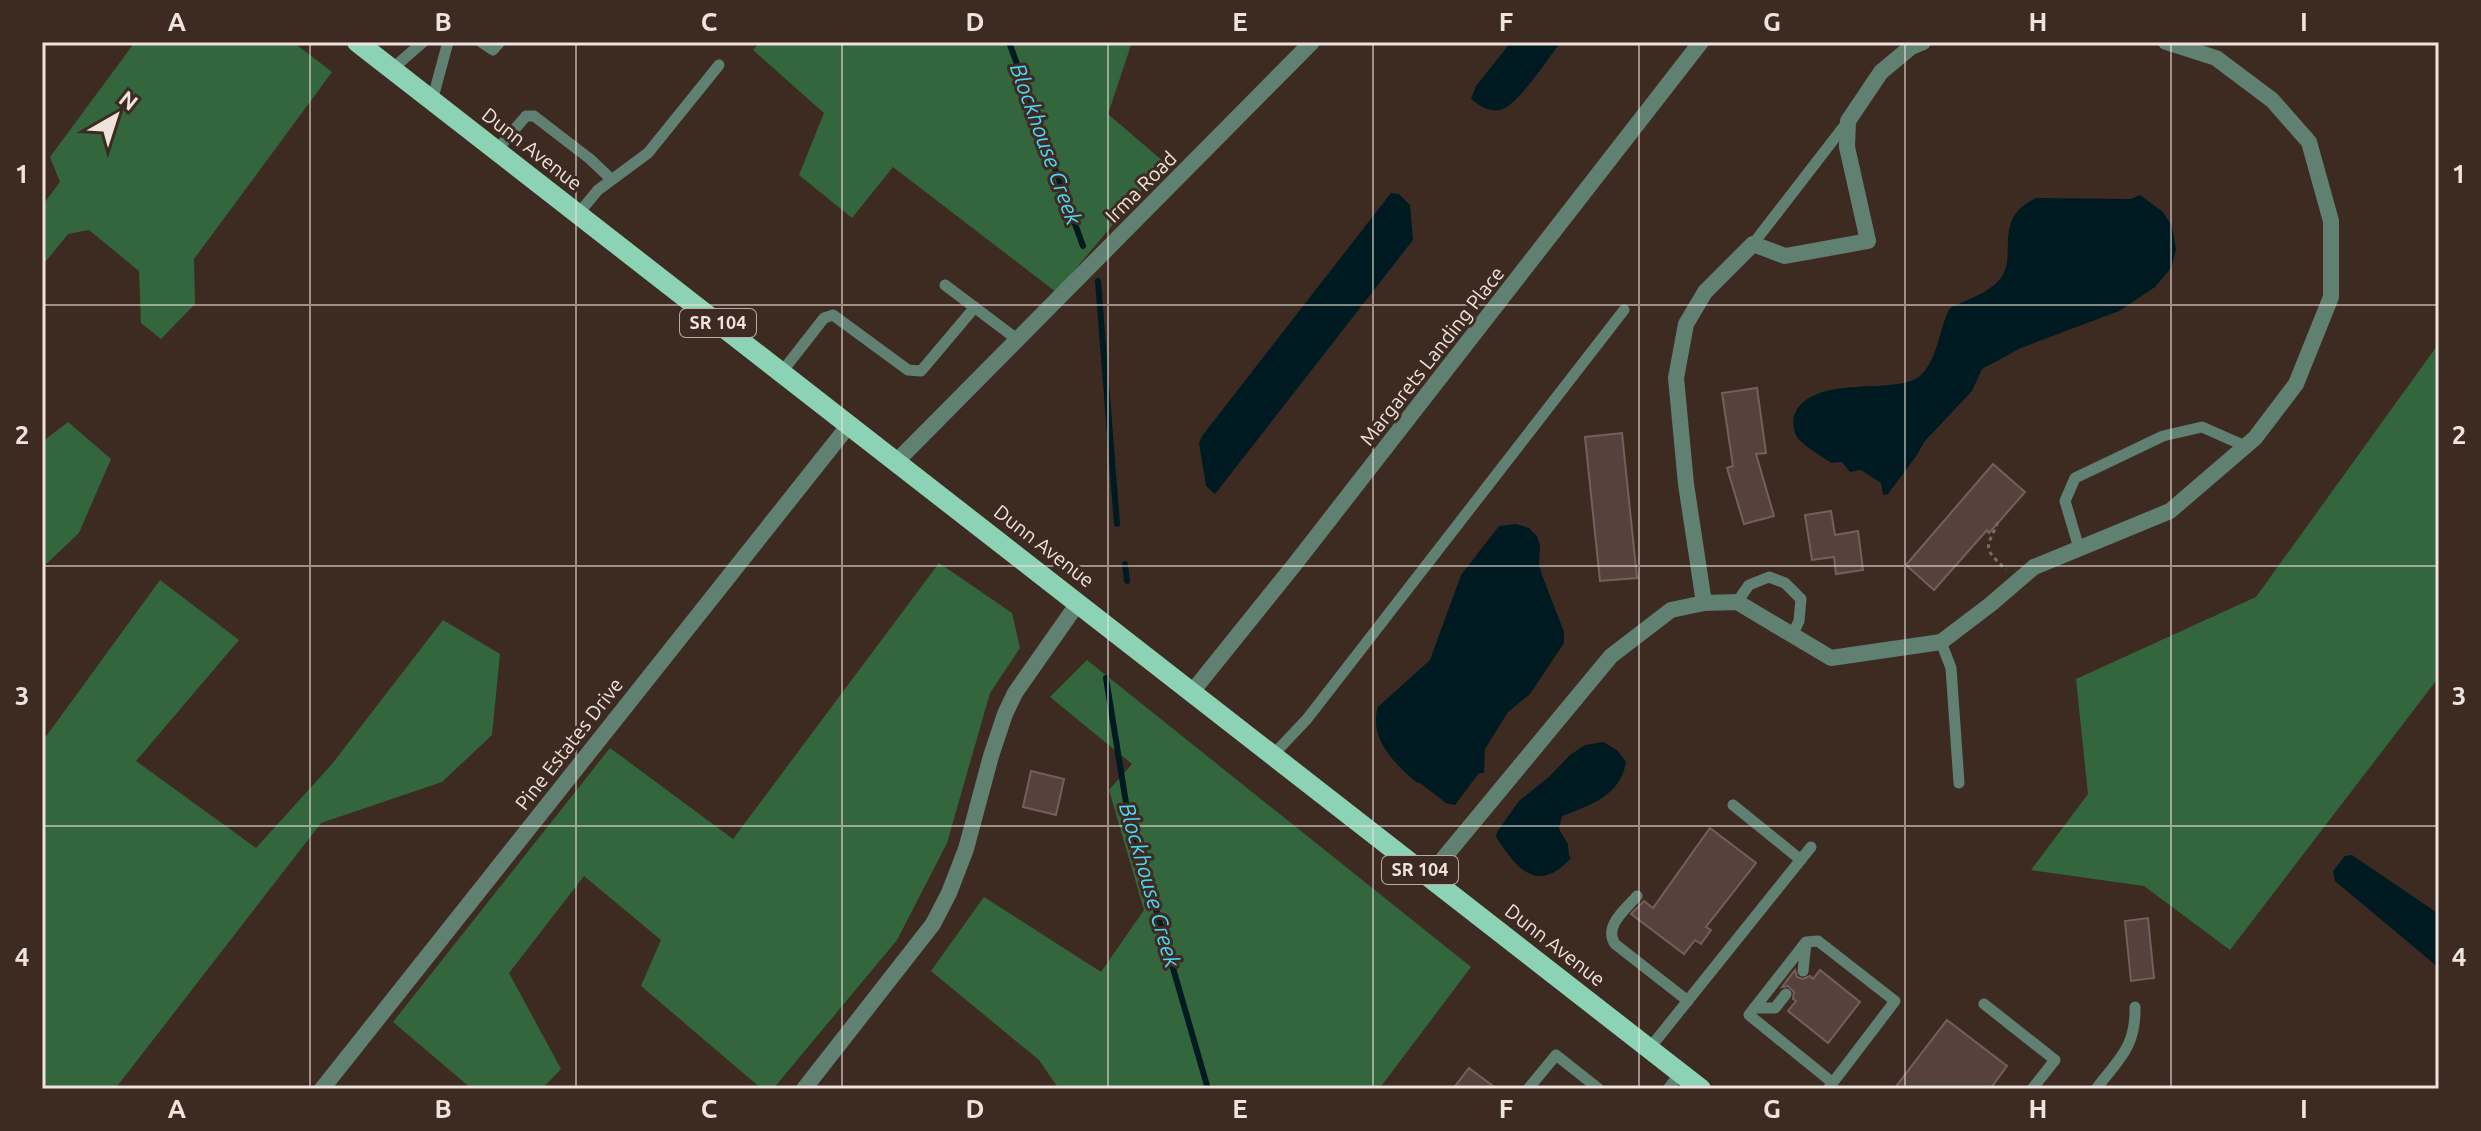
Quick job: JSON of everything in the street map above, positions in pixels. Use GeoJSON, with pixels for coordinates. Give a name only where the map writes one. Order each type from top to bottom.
{"type":"FeatureCollection","features":[{"type":"Feature","properties":{"kind":"main road","name":"Dunn Avenue"},"geometry":{"type":"LineString","coordinates":[[357,42],[1649,1049],[1674,1081],[1701,1089]]}},
{"type":"Feature","properties":{"kind":"street","name":"Irma Road"},"geometry":{"type":"LineString","coordinates":[[896,462],[1312,42]]}},
{"type":"Feature","properties":{"kind":"street","name":"Margarets Landing Place"},"geometry":{"type":"LineString","coordinates":[[1192,692],[1305,552],[1701,42]]}},
{"type":"Feature","properties":{"kind":"street"},"geometry":{"type":"LineString","coordinates":[[1704,603],[1686,484],[1676,378],[1686,324],[1705,292],[1753,244],[1785,256],[1868,241],[1847,147],[1848,121],[1881,72],[1911,47],[1923,42]]}},
{"type":"Feature","properties":{"kind":"street"},"geometry":{"type":"LineString","coordinates":[[1428,877],[1611,656],[1671,610],[1704,603],[1737,602],[1831,658],[1941,642],[2034,567],[2170,511],[2255,438],[2296,384],[2331,297],[2331,221],[2309,142],[2272,100],[2216,58],[2166,42]]}},
{"type":"Feature","properties":{"kind":"street","name":"Pine Estates Drive"},"geometry":{"type":"LineString","coordinates":[[322,1089],[849,425]]}},
{"type":"Feature","properties":{"kind":"street"},"geometry":{"type":"LineString","coordinates":[[804,1089],[933,924],[966,849],[1005,714],[1015,693],[1078,603]]}},
{"type":"Feature","properties":{"kind":"lane"},"geometry":{"type":"LineString","coordinates":[[392,69],[423,42]]}},
{"type":"Feature","properties":{"kind":"lane"},"geometry":{"type":"LineString","coordinates":[[432,101],[448,42]]}},
{"type":"Feature","properties":{"kind":"lane"},"geometry":{"type":"LineString","coordinates":[[481,42],[493,50],[500,42]]}},
{"type":"Feature","properties":{"kind":"lane"},"geometry":{"type":"LineString","coordinates":[[578,214],[598,190],[648,153],[719,65]]}},
{"type":"Feature","properties":{"kind":"lane"},"geometry":{"type":"LineString","coordinates":[[496,151],[526,116],[534,116],[611,179]]}},
{"type":"Feature","properties":{"kind":"lane"},"geometry":{"type":"LineString","coordinates":[[1753,244],[1848,121]]}},
{"type":"Feature","properties":{"kind":"lane"},"geometry":{"type":"LineString","coordinates":[[945,285],[1018,340]]}},
{"type":"Feature","properties":{"kind":"lane"},"geometry":{"type":"LineString","coordinates":[[781,373],[824,318],[833,315],[908,370],[921,371],[975,307]]}},
{"type":"Feature","properties":{"kind":"lane"},"geometry":{"type":"LineString","coordinates":[[1273,755],[1307,719],[1624,310]]}},
{"type":"Feature","properties":{"kind":"lane"},"geometry":{"type":"LineString","coordinates":[[2079,548],[2065,501],[2075,478],[2163,436],[2202,427],[2245,446]]}},
{"type":"Feature","properties":{"kind":"lane"},"geometry":{"type":"LineString","coordinates":[[1737,602],[1749,585],[1769,577],[1785,583],[1801,599],[1799,621],[1792,635]]}},
{"type":"Feature","properties":{"kind":"lane"},"geometry":{"type":"LineString","coordinates":[[1941,642],[1951,668],[1959,783]]}},
{"type":"Feature","properties":{"kind":"lane"},"geometry":{"type":"LineString","coordinates":[[1733,805],[1801,860]]}},
{"type":"Feature","properties":{"kind":"lane"},"geometry":{"type":"LineString","coordinates":[[1649,1049],[1811,847]]}},
{"type":"Feature","properties":{"kind":"lane"},"geometry":{"type":"LineString","coordinates":[[1637,896],[1610,928],[1610,937],[1688,1001]]}},
{"type":"Feature","properties":{"kind":"lane"},"geometry":{"type":"LineString","coordinates":[[1818,941],[1895,1001],[1830,1086],[1749,1015],[1806,942],[1818,941]]}},
{"type":"Feature","properties":{"kind":"lane"},"geometry":{"type":"LineString","coordinates":[[1803,971],[1806,942]]}},
{"type":"Feature","properties":{"kind":"lane"},"geometry":{"type":"LineString","coordinates":[[1754,1008],[1775,1008],[1786,994]]}},
{"type":"Feature","properties":{"kind":"lane"},"geometry":{"type":"LineString","coordinates":[[1984,1004],[2055,1060],[2032,1089]]}},
{"type":"Feature","properties":{"kind":"lane"},"geometry":{"type":"LineString","coordinates":[[2096,1089],[2131,1043],[2135,1031],[2135,1007]]}},
{"type":"Feature","properties":{"kind":"lane"},"geometry":{"type":"LineString","coordinates":[[1528,1089],[1556,1055],[1599,1089]]}},
{"type":"Feature","properties":{"kind":"path"},"geometry":{"type":"LineString","coordinates":[[1998,522],[1987,543],[1988,551],[2017,581]]}},
{"type":"Feature","properties":{"kind":"green space"},"geometry":{"type":"Polygon","coordinates":[[[135,42],[293,42],[332,72],[194,259],[195,304],[161,339],[141,323],[139,271],[89,230],[68,234],[42,266],[42,206],[60,182],[50,157],[135,42]]]}},
{"type":"Feature","properties":{"kind":"green space"},"geometry":{"type":"Polygon","coordinates":[[[760,42],[1132,42],[1108,114],[1165,163],[1056,292],[893,167],[852,218],[799,175],[824,113],[753,50],[760,42]]]}},
{"type":"Feature","properties":{"kind":"green space"},"geometry":{"type":"Polygon","coordinates":[[[2439,272],[2439,677],[2230,950],[2144,886],[2031,870],[2088,794],[2076,679],[2256,597],[2437,346],[2439,272]]]}},
{"type":"Feature","properties":{"kind":"green space"},"geometry":{"type":"Polygon","coordinates":[[[68,422],[111,459],[79,533],[42,568],[42,442],[68,422]]]}},
{"type":"Feature","properties":{"kind":"green space"},"geometry":{"type":"Polygon","coordinates":[[[939,563],[1012,613],[1020,648],[990,693],[947,843],[897,940],[773,1089],[762,1089],[641,986],[661,940],[584,876],[509,973],[561,1069],[542,1089],[472,1089],[393,1022],[610,748],[733,839],[939,563]]]}},
{"type":"Feature","properties":{"kind":"green space"},"geometry":{"type":"Polygon","coordinates":[[[160,580],[239,640],[136,761],[256,848],[332,764],[443,620],[500,654],[492,735],[442,782],[321,823],[115,1089],[42,1089],[42,742],[160,580]]]}},
{"type":"Feature","properties":{"kind":"green space"},"geometry":{"type":"Polygon","coordinates":[[[1087,660],[1471,967],[1379,1089],[1059,1089],[1039,1060],[931,971],[984,897],[1101,972],[1144,910],[1109,790],[1132,764],[1050,697],[1087,660]]]}},
{"type":"Feature","properties":{"kind":"water"},"geometry":{"type":"Polygon","coordinates":[[[1511,42],[1561,42],[1507,107],[1500,110],[1484,108],[1471,99],[1476,86],[1511,42]]]}},
{"type":"Feature","properties":{"kind":"water"},"geometry":{"type":"Polygon","coordinates":[[[1391,193],[1399,194],[1410,205],[1413,240],[1215,494],[1206,486],[1199,443],[1202,436],[1391,193]]]}},
{"type":"Feature","properties":{"kind":"water"},"geometry":{"type":"Polygon","coordinates":[[[2140,195],[2163,212],[2172,226],[2176,250],[2171,268],[2155,287],[2119,311],[2021,348],[1982,369],[1972,391],[1924,442],[1888,494],[1883,495],[1881,483],[1861,470],[1850,472],[1842,462],[1831,463],[1797,437],[1793,425],[1795,413],[1806,400],[1820,393],[1895,384],[1921,375],[1935,352],[1950,308],[1984,292],[2000,279],[2007,259],[2010,227],[2022,207],[2036,198],[2131,199],[2140,195]]]}},
{"type":"Feature","properties":{"kind":"water"},"geometry":{"type":"Polygon","coordinates":[[[1516,524],[1529,528],[1537,536],[1539,565],[1564,632],[1564,643],[1530,694],[1508,712],[1485,749],[1484,773],[1479,773],[1455,805],[1446,803],[1416,782],[1392,759],[1377,729],[1378,707],[1430,660],[1461,575],[1499,526],[1516,524]]]}},
{"type":"Feature","properties":{"kind":"water"},"geometry":{"type":"Polygon","coordinates":[[[1603,742],[1617,750],[1626,762],[1618,783],[1594,803],[1562,816],[1559,829],[1568,844],[1571,858],[1548,875],[1529,873],[1504,849],[1496,837],[1497,832],[1519,801],[1570,755],[1585,745],[1603,742]]]}},
{"type":"Feature","properties":{"kind":"water"},"geometry":{"type":"Polygon","coordinates":[[[2352,855],[2439,914],[2439,968],[2335,881],[2333,871],[2345,856],[2352,855]]]}},
{"type":"Feature","properties":{"kind":"building"},"geometry":{"type":"Polygon","coordinates":[[[1757,388],[1766,453],[1756,454],[1774,516],[1744,524],[1727,468],[1733,466],[1722,393],[1757,388]]]}},
{"type":"Feature","properties":{"kind":"building"},"geometry":{"type":"Polygon","coordinates":[[[1622,433],[1637,578],[1600,581],[1585,437],[1622,433]]]}},
{"type":"Feature","properties":{"kind":"building"},"geometry":{"type":"Polygon","coordinates":[[[1993,464],[2025,492],[1934,590],[1906,565],[1993,464]]]}},
{"type":"Feature","properties":{"kind":"building"},"geometry":{"type":"Polygon","coordinates":[[[1831,511],[1835,535],[1858,531],[1863,570],[1836,574],[1834,557],[1812,560],[1805,515],[1831,511]]]}},
{"type":"Feature","properties":{"kind":"building"},"geometry":{"type":"Polygon","coordinates":[[[1031,771],[1064,779],[1056,815],[1023,807],[1031,771]]]}},
{"type":"Feature","properties":{"kind":"building"},"geometry":{"type":"Polygon","coordinates":[[[1710,828],[1756,863],[1706,927],[1711,930],[1701,944],[1695,940],[1684,954],[1631,914],[1644,901],[1653,908],[1710,828]]]}},
{"type":"Feature","properties":{"kind":"building"},"geometry":{"type":"Polygon","coordinates":[[[2148,918],[2154,978],[2131,981],[2125,921],[2148,918]]]}},
{"type":"Feature","properties":{"kind":"building"},"geometry":{"type":"Polygon","coordinates":[[[1795,970],[1797,977],[1803,979],[1810,976],[1813,979],[1820,970],[1860,1002],[1828,1043],[1788,1011],[1796,1001],[1793,999],[1794,992],[1788,986],[1782,987],[1795,970]]]}},
{"type":"Feature","properties":{"kind":"building"},"geometry":{"type":"Polygon","coordinates":[[[1947,1020],[2007,1066],[1990,1089],[1894,1089],[1947,1020]]]}},
{"type":"Feature","properties":{"kind":"building"},"geometry":{"type":"Polygon","coordinates":[[[1469,1068],[1497,1089],[1453,1089],[1469,1068]]]}},
{"type":"Feature","properties":{"kind":"waterway","name":"Blockhouse Creek"},"geometry":{"type":"LineString","coordinates":[[1009,42],[1083,246]]}},
{"type":"Feature","properties":{"kind":"waterway","name":"Blockhouse Creek"},"geometry":{"type":"LineString","coordinates":[[1098,281],[1117,524]]}},
{"type":"Feature","properties":{"kind":"waterway","name":"Blockhouse Creek"},"geometry":{"type":"LineString","coordinates":[[1125,564],[1127,581]]}},
{"type":"Feature","properties":{"kind":"waterway","name":"Blockhouse Creek"},"geometry":{"type":"LineString","coordinates":[[1106,678],[1127,809],[1208,1089]]}}]}
